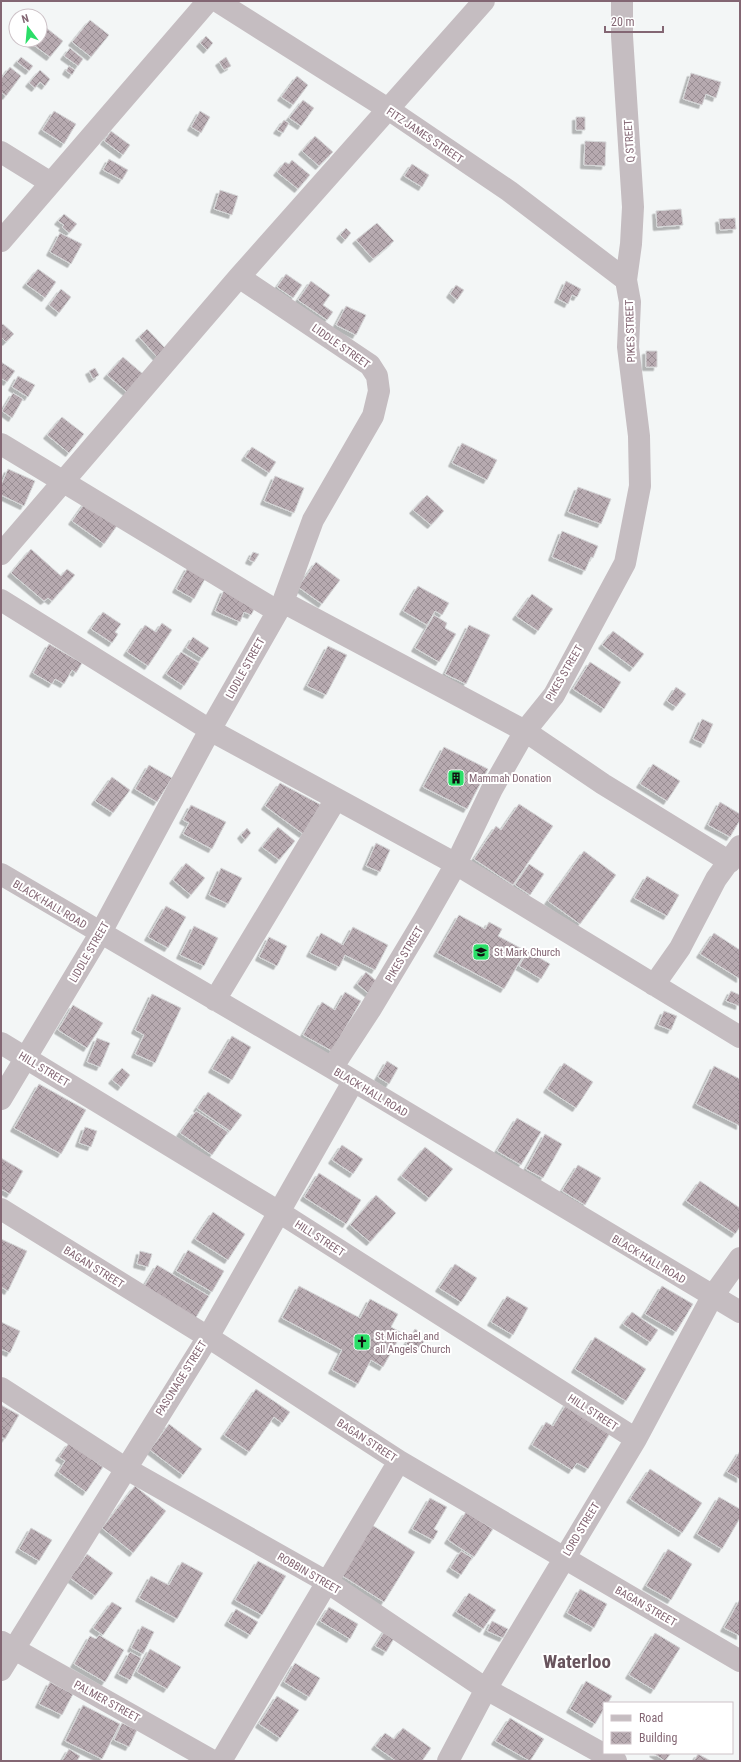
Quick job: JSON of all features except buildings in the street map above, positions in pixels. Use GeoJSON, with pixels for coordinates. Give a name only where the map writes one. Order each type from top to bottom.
{"type":"FeatureCollection","features":[{"type":"Feature","properties":{"kind":"street"},"geometry":{"type":"LineString","coordinates":[[1,241],[208,1]]}},
{"type":"Feature","properties":{"kind":"street","name":"FITZ JAMES STREET"},"geometry":{"type":"LineString","coordinates":[[217,1],[388,109],[509,191],[626,280]]}},
{"type":"Feature","properties":{"kind":"street"},"geometry":{"type":"LineString","coordinates":[[1,554],[239,277],[484,1]]}},
{"type":"Feature","properties":{"kind":"street","name":"Q STREET"},"geometry":{"type":"LineString","coordinates":[[622,1],[622,36],[634,207],[626,280]]}},
{"type":"Feature","properties":{"kind":"street"},"geometry":{"type":"LineString","coordinates":[[1,152],[51,183]]}},
{"type":"Feature","properties":{"kind":"street","name":"LIDDLE STREET"},"geometry":{"type":"LineString","coordinates":[[1,1099],[100,934],[210,730],[280,607],[313,520],[373,416],[379,391],[377,376],[370,364],[239,277]]}},
{"type":"Feature","properties":{"kind":"street","name":"PIKES STREET"},"geometry":{"type":"LineString","coordinates":[[332,1068],[370,1010],[456,864],[492,789],[525,731],[554,695],[625,563],[640,486],[640,436],[628,346],[630,302],[626,280]]}},
{"type":"Feature","properties":{"kind":"street"},"geometry":{"type":"LineString","coordinates":[[1,444],[63,483],[280,607],[525,731],[603,784],[735,854],[716,879],[680,948],[654,985]]}},
{"type":"Feature","properties":{"kind":"street"},"geometry":{"type":"LineString","coordinates":[[1,600],[210,730],[456,864],[740,1037]]}},
{"type":"Feature","properties":{"kind":"street"},"geometry":{"type":"LineString","coordinates":[[215,1000],[336,799]]}},
{"type":"Feature","properties":{"kind":"street","name":"BLACK HALL ROAD"},"geometry":{"type":"LineString","coordinates":[[1,874],[100,934],[332,1068],[353,1082],[740,1312]]}},
{"type":"Feature","properties":{"kind":"street","name":"HILL STREET"},"geometry":{"type":"LineString","coordinates":[[1,1043],[279,1212],[636,1440]]}},
{"type":"Feature","properties":{"kind":"street","name":"PASONAGE STREET"},"geometry":{"type":"LineString","coordinates":[[1,1670],[7,1645],[125,1468],[208,1337],[353,1082]]}},
{"type":"Feature","properties":{"kind":"street","name":"BAGAN STREET"},"geometry":{"type":"LineString","coordinates":[[1,1210],[208,1337],[399,1461],[740,1661]]}},
{"type":"Feature","properties":{"kind":"street","name":"LORD STREET"},"geometry":{"type":"LineString","coordinates":[[448,1761],[486,1689],[636,1440],[712,1296],[740,1258]]}},
{"type":"Feature","properties":{"kind":"street","name":"ROBBIN STREET"},"geometry":{"type":"LineString","coordinates":[[1,1388],[125,1468],[328,1582],[486,1689],[603,1754]]}},
{"type":"Feature","properties":{"kind":"street"},"geometry":{"type":"LineString","coordinates":[[221,1761],[399,1461]]}},
{"type":"Feature","properties":{"kind":"street","name":"PALMER STREET"},"geometry":{"type":"LineString","coordinates":[[7,1645],[213,1761]]}},
{"type":"Feature","properties":{"kind":"street","name":"ROBBIN STREET"},"geometry":{"type":"LineString","coordinates":[[603,1754],[616,1761]]}},
{"type":"Feature","properties":{"kind":"place","name":"Mammah Donation"},"geometry":{"type":"Point","coordinates":[456,778]}},
{"type":"Feature","properties":{"kind":"place","name":"St Mark Church"},"geometry":{"type":"Point","coordinates":[481,952]}},
{"type":"Feature","properties":{"kind":"place","name":"St Michael and all Angels Church"},"geometry":{"type":"Point","coordinates":[362,1342]}},
{"type":"Feature","properties":{"kind":"district","name":"Waterloo"},"geometry":{"type":"Point","coordinates":[577,1661]}}]}
